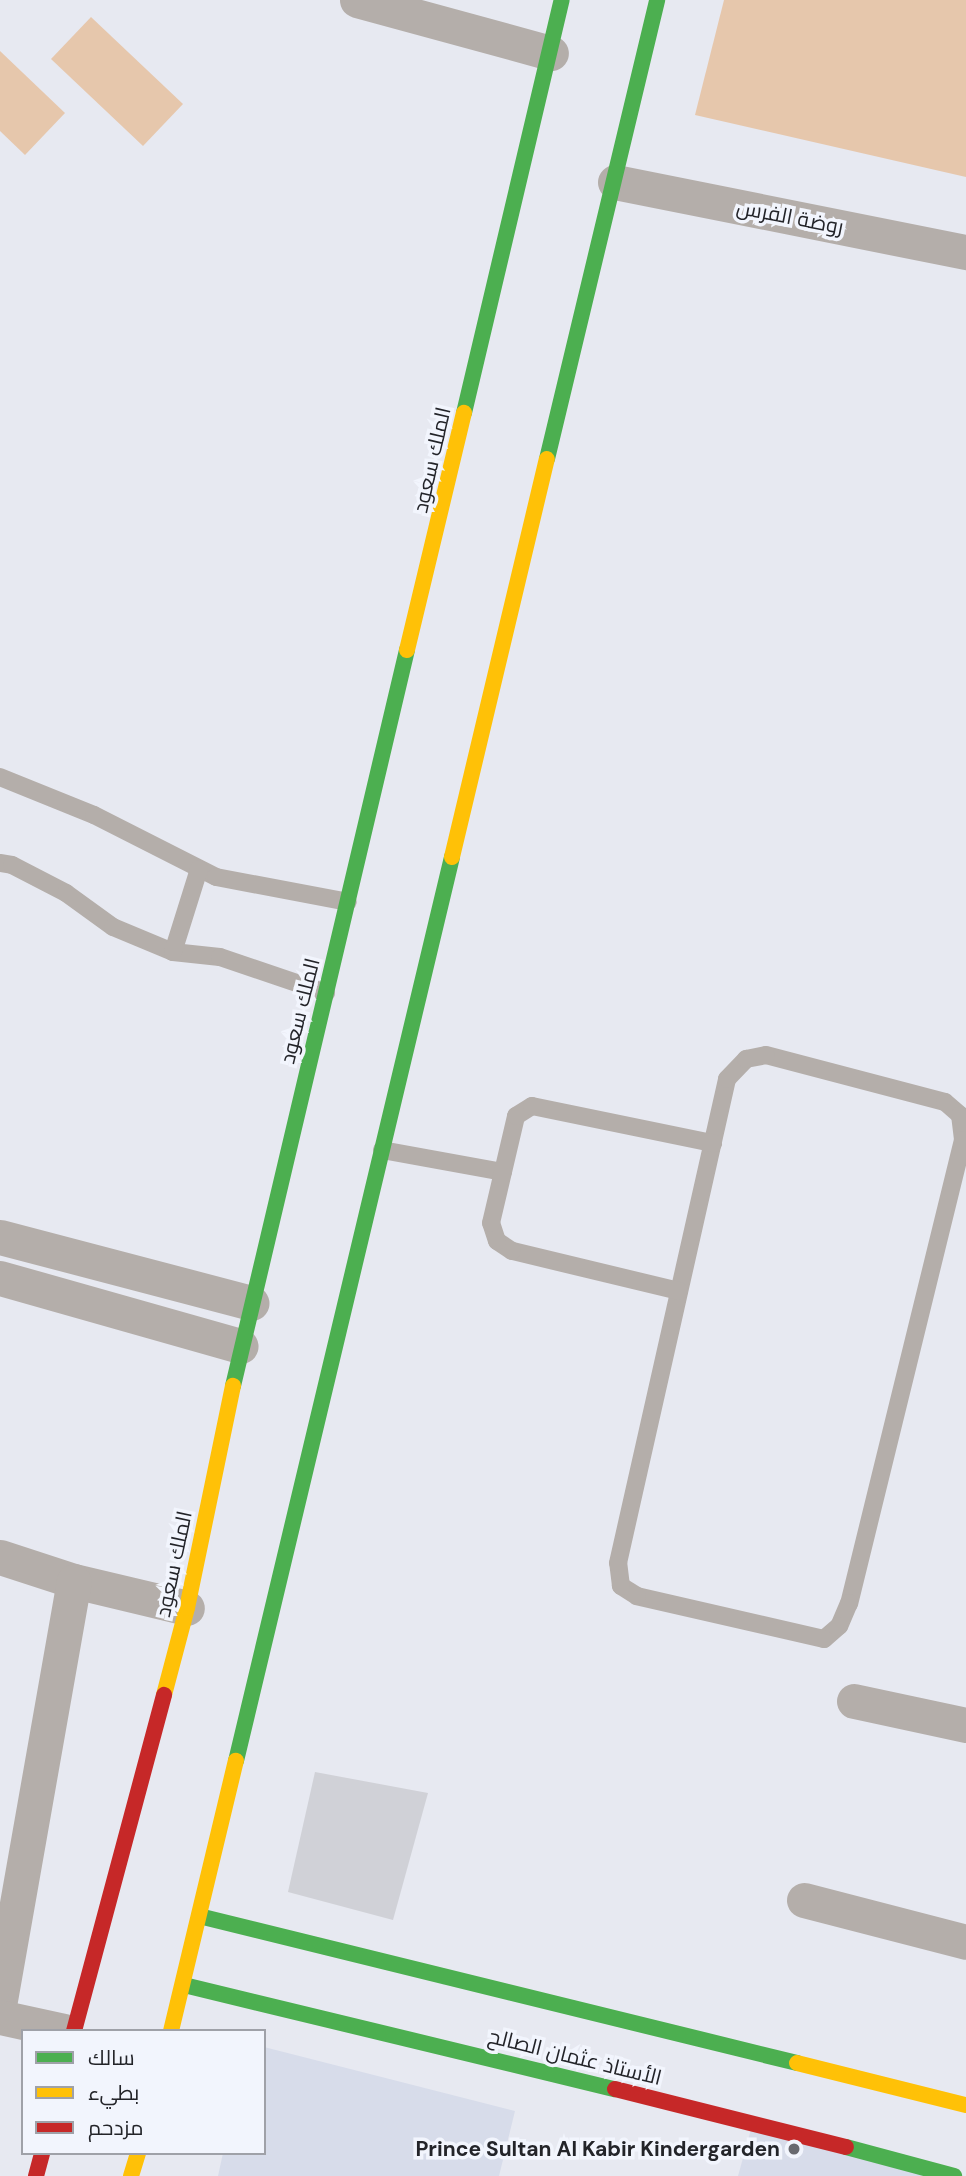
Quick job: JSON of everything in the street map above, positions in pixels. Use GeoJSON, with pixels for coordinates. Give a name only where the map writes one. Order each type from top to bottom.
{"type":"FeatureCollection","features":[{"type":"Feature","properties":{"kind":"main road","name":"الملك سعود"},"geometry":{"type":"LineString","coordinates":[[75,2029],[187,1608],[251,1303],[562,0]]}},
{"type":"Feature","properties":{"kind":"main road"},"geometry":{"type":"LineString","coordinates":[[172,2029],[657,0]]}},
{"type":"Feature","properties":{"kind":"main road"},"geometry":{"type":"LineString","coordinates":[[199,1916],[966,2105]]}},
{"type":"Feature","properties":{"kind":"main road","name":"الأستاذ عثمان الصالح"},"geometry":{"type":"LineString","coordinates":[[184,1985],[753,2122],[954,2176]]}},
{"type":"Feature","properties":{"kind":"main road"},"geometry":{"type":"LineString","coordinates":[[36,2176],[41,2155]]}},
{"type":"Feature","properties":{"kind":"main road"},"geometry":{"type":"LineString","coordinates":[[131,2176],[137,2155]]}},
{"type":"Feature","properties":{"kind":"street"},"geometry":{"type":"LineString","coordinates":[[357,0],[551,52]]}},
{"type":"Feature","properties":{"kind":"street","name":"روضة الفرس"},"geometry":{"type":"LineString","coordinates":[[615,182],[966,252]]}},
{"type":"Feature","properties":{"kind":"street"},"geometry":{"type":"LineString","coordinates":[[0,1237],[251,1303]]}},
{"type":"Feature","properties":{"kind":"street"},"geometry":{"type":"LineString","coordinates":[[0,1278],[241,1346]]}},
{"type":"Feature","properties":{"kind":"street"},"geometry":{"type":"LineString","coordinates":[[0,1557],[75,1580],[187,1608]]}},
{"type":"Feature","properties":{"kind":"street"},"geometry":{"type":"LineString","coordinates":[[0,2000],[75,1580]]}},
{"type":"Feature","properties":{"kind":"street"},"geometry":{"type":"LineString","coordinates":[[854,1701],[966,1725]]}},
{"type":"Feature","properties":{"kind":"street"},"geometry":{"type":"LineString","coordinates":[[804,1900],[966,1942]]}},
{"type":"Feature","properties":{"kind":"street"},"geometry":{"type":"LineString","coordinates":[[0,2017],[55,2029]]}},
{"type":"Feature","properties":{"kind":"lane"},"geometry":{"type":"LineString","coordinates":[[0,777],[94,815],[199,869],[228,880],[348,902]]}},
{"type":"Feature","properties":{"kind":"lane"},"geometry":{"type":"LineString","coordinates":[[0,863],[12,865],[66,893],[113,927],[173,952],[220,957],[326,993]]}},
{"type":"Feature","properties":{"kind":"lane"},"geometry":{"type":"LineString","coordinates":[[173,952],[199,869]]}},
{"type":"Feature","properties":{"kind":"lane"},"geometry":{"type":"LineString","coordinates":[[766,1055],[945,1102],[960,1115],[963,1139],[849,1603],[839,1626],[824,1639],[637,1596],[621,1586],[618,1563],[679,1291],[727,1079],[746,1059],[766,1055]]}},
{"type":"Feature","properties":{"kind":"lane"},"geometry":{"type":"LineString","coordinates":[[679,1291],[512,1251],[497,1241],[491,1223],[516,1116],[532,1106],[713,1143]]}},
{"type":"Feature","properties":{"kind":"lane"},"geometry":{"type":"LineString","coordinates":[[382,1150],[503,1172]]}},
{"type":"Feature","properties":{"kind":"shaded area"},"geometry":{"type":"Polygon","coordinates":[[[724,0],[966,0],[966,177],[695,115],[724,0]]]}},
{"type":"Feature","properties":{"kind":"shaded area"},"geometry":{"type":"Polygon","coordinates":[[[91,17],[183,104],[143,146],[51,59],[91,17]]]}},
{"type":"Feature","properties":{"kind":"shaded area"},"geometry":{"type":"Polygon","coordinates":[[[0,51],[65,113],[25,155],[0,131],[0,51]]]}},
{"type":"Feature","properties":{"kind":"shaded area"},"geometry":{"type":"Polygon","coordinates":[[[266,2048],[515,2111],[499,2176],[218,2176],[223,2155],[266,2155],[266,2048]]]}},
{"type":"Feature","properties":{"kind":"shaded area","name":"Prince Sultan Al Kabir Kindergarden"},"geometry":{"type":"Polygon","coordinates":[[[753,2122],[932,2176],[738,2176],[753,2122]]]}},
{"type":"Feature","properties":{"kind":"building"},"geometry":{"type":"Polygon","coordinates":[[[315,1772],[428,1793],[393,1920],[288,1892],[315,1772]]]}},
{"type":"Feature","properties":{"kind":"traffic: fast"},"geometry":{"type":"LineString","coordinates":[[464,413],[562,0]]}},
{"type":"Feature","properties":{"kind":"traffic: fast"},"geometry":{"type":"LineString","coordinates":[[547,459],[657,0]]}},
{"type":"Feature","properties":{"kind":"traffic: fast"},"geometry":{"type":"LineString","coordinates":[[233,1386],[407,650]]}},
{"type":"Feature","properties":{"kind":"traffic: fast"},"geometry":{"type":"LineString","coordinates":[[236,1761],[452,857]]}},
{"type":"Feature","properties":{"kind":"traffic: fast"},"geometry":{"type":"LineString","coordinates":[[199,1916],[797,2063]]}},
{"type":"Feature","properties":{"kind":"traffic: fast"},"geometry":{"type":"LineString","coordinates":[[184,1985],[615,2089]]}},
{"type":"Feature","properties":{"kind":"traffic: fast"},"geometry":{"type":"LineString","coordinates":[[846,2147],[954,2176]]}},
{"type":"Feature","properties":{"kind":"traffic: slow"},"geometry":{"type":"LineString","coordinates":[[407,650],[464,413]]}},
{"type":"Feature","properties":{"kind":"traffic: slow"},"geometry":{"type":"LineString","coordinates":[[452,857],[547,459]]}},
{"type":"Feature","properties":{"kind":"traffic: slow"},"geometry":{"type":"LineString","coordinates":[[164,1695],[187,1608],[233,1386]]}},
{"type":"Feature","properties":{"kind":"traffic: slow"},"geometry":{"type":"LineString","coordinates":[[171,2029],[236,1761]]}},
{"type":"Feature","properties":{"kind":"traffic: slow"},"geometry":{"type":"LineString","coordinates":[[797,2063],[966,2105]]}},
{"type":"Feature","properties":{"kind":"traffic: slow"},"geometry":{"type":"LineString","coordinates":[[131,2176],[137,2155]]}},
{"type":"Feature","properties":{"kind":"traffic: jam"},"geometry":{"type":"LineString","coordinates":[[75,2029],[164,1695]]}},
{"type":"Feature","properties":{"kind":"traffic: jam"},"geometry":{"type":"LineString","coordinates":[[615,2089],[846,2147]]}},
{"type":"Feature","properties":{"kind":"traffic: jam"},"geometry":{"type":"LineString","coordinates":[[36,2176],[41,2155]]}},
{"type":"Feature","properties":{"kind":"place","name":"Prince Sultan Al Kabir Kindergarden"},"geometry":{"type":"Point","coordinates":[794,2149]}}]}
